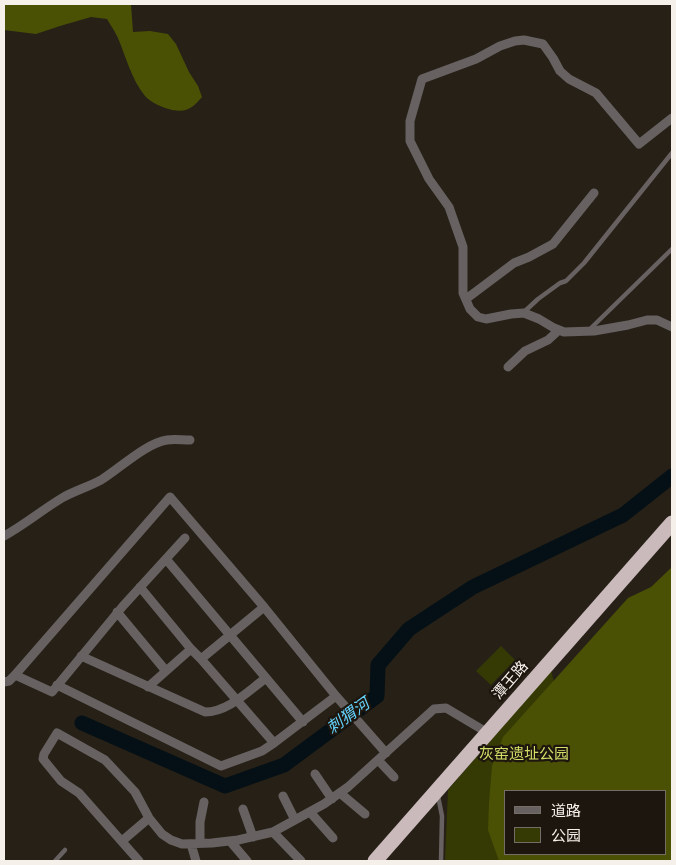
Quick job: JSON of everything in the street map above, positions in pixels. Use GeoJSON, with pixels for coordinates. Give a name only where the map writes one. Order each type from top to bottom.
{"type":"FeatureCollection","features":[{"type":"Feature","properties":{"kind":"highway","name":"潭王路"},"geometry":{"type":"LineString","coordinates":[[375,861],[672,523]]}},
{"type":"Feature","properties":{"kind":"street"},"geometry":{"type":"LineString","coordinates":[[672,118],[639,144],[596,93],[568,79],[560,72],[554,58],[543,44],[524,40],[500,46],[476,59],[422,79],[410,121],[410,141],[429,179],[449,207],[463,247],[464,293],[470,309],[478,317],[486,319],[524,313],[564,332],[589,331],[657,320],[672,327]]}},
{"type":"Feature","properties":{"kind":"street"},"geometry":{"type":"LineString","coordinates":[[466,299],[514,263],[553,244],[594,194]]}},
{"type":"Feature","properties":{"kind":"street"},"geometry":{"type":"LineString","coordinates":[[508,367],[525,351],[548,340],[559,330]]}},
{"type":"Feature","properties":{"kind":"street"},"geometry":{"type":"LineString","coordinates":[[4,536],[64,497],[112,473],[147,448],[165,440],[190,440]]}},
{"type":"Feature","properties":{"kind":"street"},"geometry":{"type":"LineString","coordinates":[[4,682],[15,675],[170,496],[336,696],[386,753]]}},
{"type":"Feature","properties":{"kind":"street"},"geometry":{"type":"LineString","coordinates":[[15,675],[52,692],[117,612],[186,538]]}},
{"type":"Feature","properties":{"kind":"street"},"geometry":{"type":"LineString","coordinates":[[166,559],[302,722]]}},
{"type":"Feature","properties":{"kind":"street"},"geometry":{"type":"LineString","coordinates":[[140,588],[274,743]]}},
{"type":"Feature","properties":{"kind":"street"},"geometry":{"type":"LineString","coordinates":[[201,659],[264,607]]}},
{"type":"Feature","properties":{"kind":"street"},"geometry":{"type":"LineString","coordinates":[[117,612],[166,671]]}},
{"type":"Feature","properties":{"kind":"street"},"geometry":{"type":"LineString","coordinates":[[148,687],[191,649]]}},
{"type":"Feature","properties":{"kind":"street"},"geometry":{"type":"LineString","coordinates":[[81,656],[205,712],[214,712],[227,707],[266,678]]}},
{"type":"Feature","properties":{"kind":"street"},"geometry":{"type":"LineString","coordinates":[[57,686],[222,766],[262,751],[336,696]]}},
{"type":"Feature","properties":{"kind":"street"},"geometry":{"type":"LineString","coordinates":[[139,861],[79,793],[61,780],[43,759],[57,733],[105,760],[135,792],[149,818],[162,834],[182,844],[196,844],[230,841],[273,832],[310,812],[348,787],[434,709],[446,708],[488,733]]}},
{"type":"Feature","properties":{"kind":"street"},"geometry":{"type":"LineString","coordinates":[[378,760],[394,777]]}},
{"type":"Feature","properties":{"kind":"street"},"geometry":{"type":"LineString","coordinates":[[315,774],[332,799]]}},
{"type":"Feature","properties":{"kind":"street"},"geometry":{"type":"LineString","coordinates":[[340,793],[365,814]]}},
{"type":"Feature","properties":{"kind":"street"},"geometry":{"type":"LineString","coordinates":[[283,796],[295,820]]}},
{"type":"Feature","properties":{"kind":"street"},"geometry":{"type":"LineString","coordinates":[[196,861],[196,844],[204,802]]}},
{"type":"Feature","properties":{"kind":"street"},"geometry":{"type":"LineString","coordinates":[[243,809],[253,837]]}},
{"type":"Feature","properties":{"kind":"street"},"geometry":{"type":"LineString","coordinates":[[310,812],[333,838]]}},
{"type":"Feature","properties":{"kind":"street"},"geometry":{"type":"LineString","coordinates":[[122,841],[149,818]]}},
{"type":"Feature","properties":{"kind":"street"},"geometry":{"type":"LineString","coordinates":[[273,832],[301,861]]}},
{"type":"Feature","properties":{"kind":"street"},"geometry":{"type":"LineString","coordinates":[[230,841],[247,861]]}},
{"type":"Feature","properties":{"kind":"lane"},"geometry":{"type":"LineString","coordinates":[[524,313],[538,299],[560,283],[566,281],[584,263],[672,153]]}},
{"type":"Feature","properties":{"kind":"lane"},"geometry":{"type":"LineString","coordinates":[[589,331],[672,249]]}},
{"type":"Feature","properties":{"kind":"lane"},"geometry":{"type":"LineString","coordinates":[[436,793],[442,816],[441,861]]}},
{"type":"Feature","properties":{"kind":"lane"},"geometry":{"type":"LineString","coordinates":[[55,861],[65,850]]}},
{"type":"Feature","properties":{"kind":"green space"},"geometry":{"type":"Polygon","coordinates":[[[4,4],[131,4],[133,32],[150,31],[168,34],[176,44],[202,97],[193,106],[182,111],[165,108],[148,99],[136,82],[117,36],[107,19],[91,17],[36,34],[4,30],[4,4]]]}},
{"type":"Feature","properties":{"kind":"green space"},"geometry":{"type":"Polygon","coordinates":[[[672,567],[672,861],[499,861],[488,830],[492,766],[503,737],[628,598],[651,587],[672,567]]]}},
{"type":"Feature","properties":{"kind":"green space"},"geometry":{"type":"Polygon","coordinates":[[[501,646],[515,660],[491,685],[476,671],[501,646]]]}},
{"type":"Feature","properties":{"kind":"green space","name":"灰窑遗址公园"},"geometry":{"type":"Polygon","coordinates":[[[551,670],[555,686],[505,790],[503,790],[503,855],[584,861],[445,861],[448,790],[551,670]]]}},
{"type":"Feature","properties":{"kind":"waterway","name":"刺猬河"},"geometry":{"type":"LineString","coordinates":[[82,723],[225,786],[284,765],[377,696],[378,665],[409,629],[473,587],[623,515],[672,476]]}}]}
